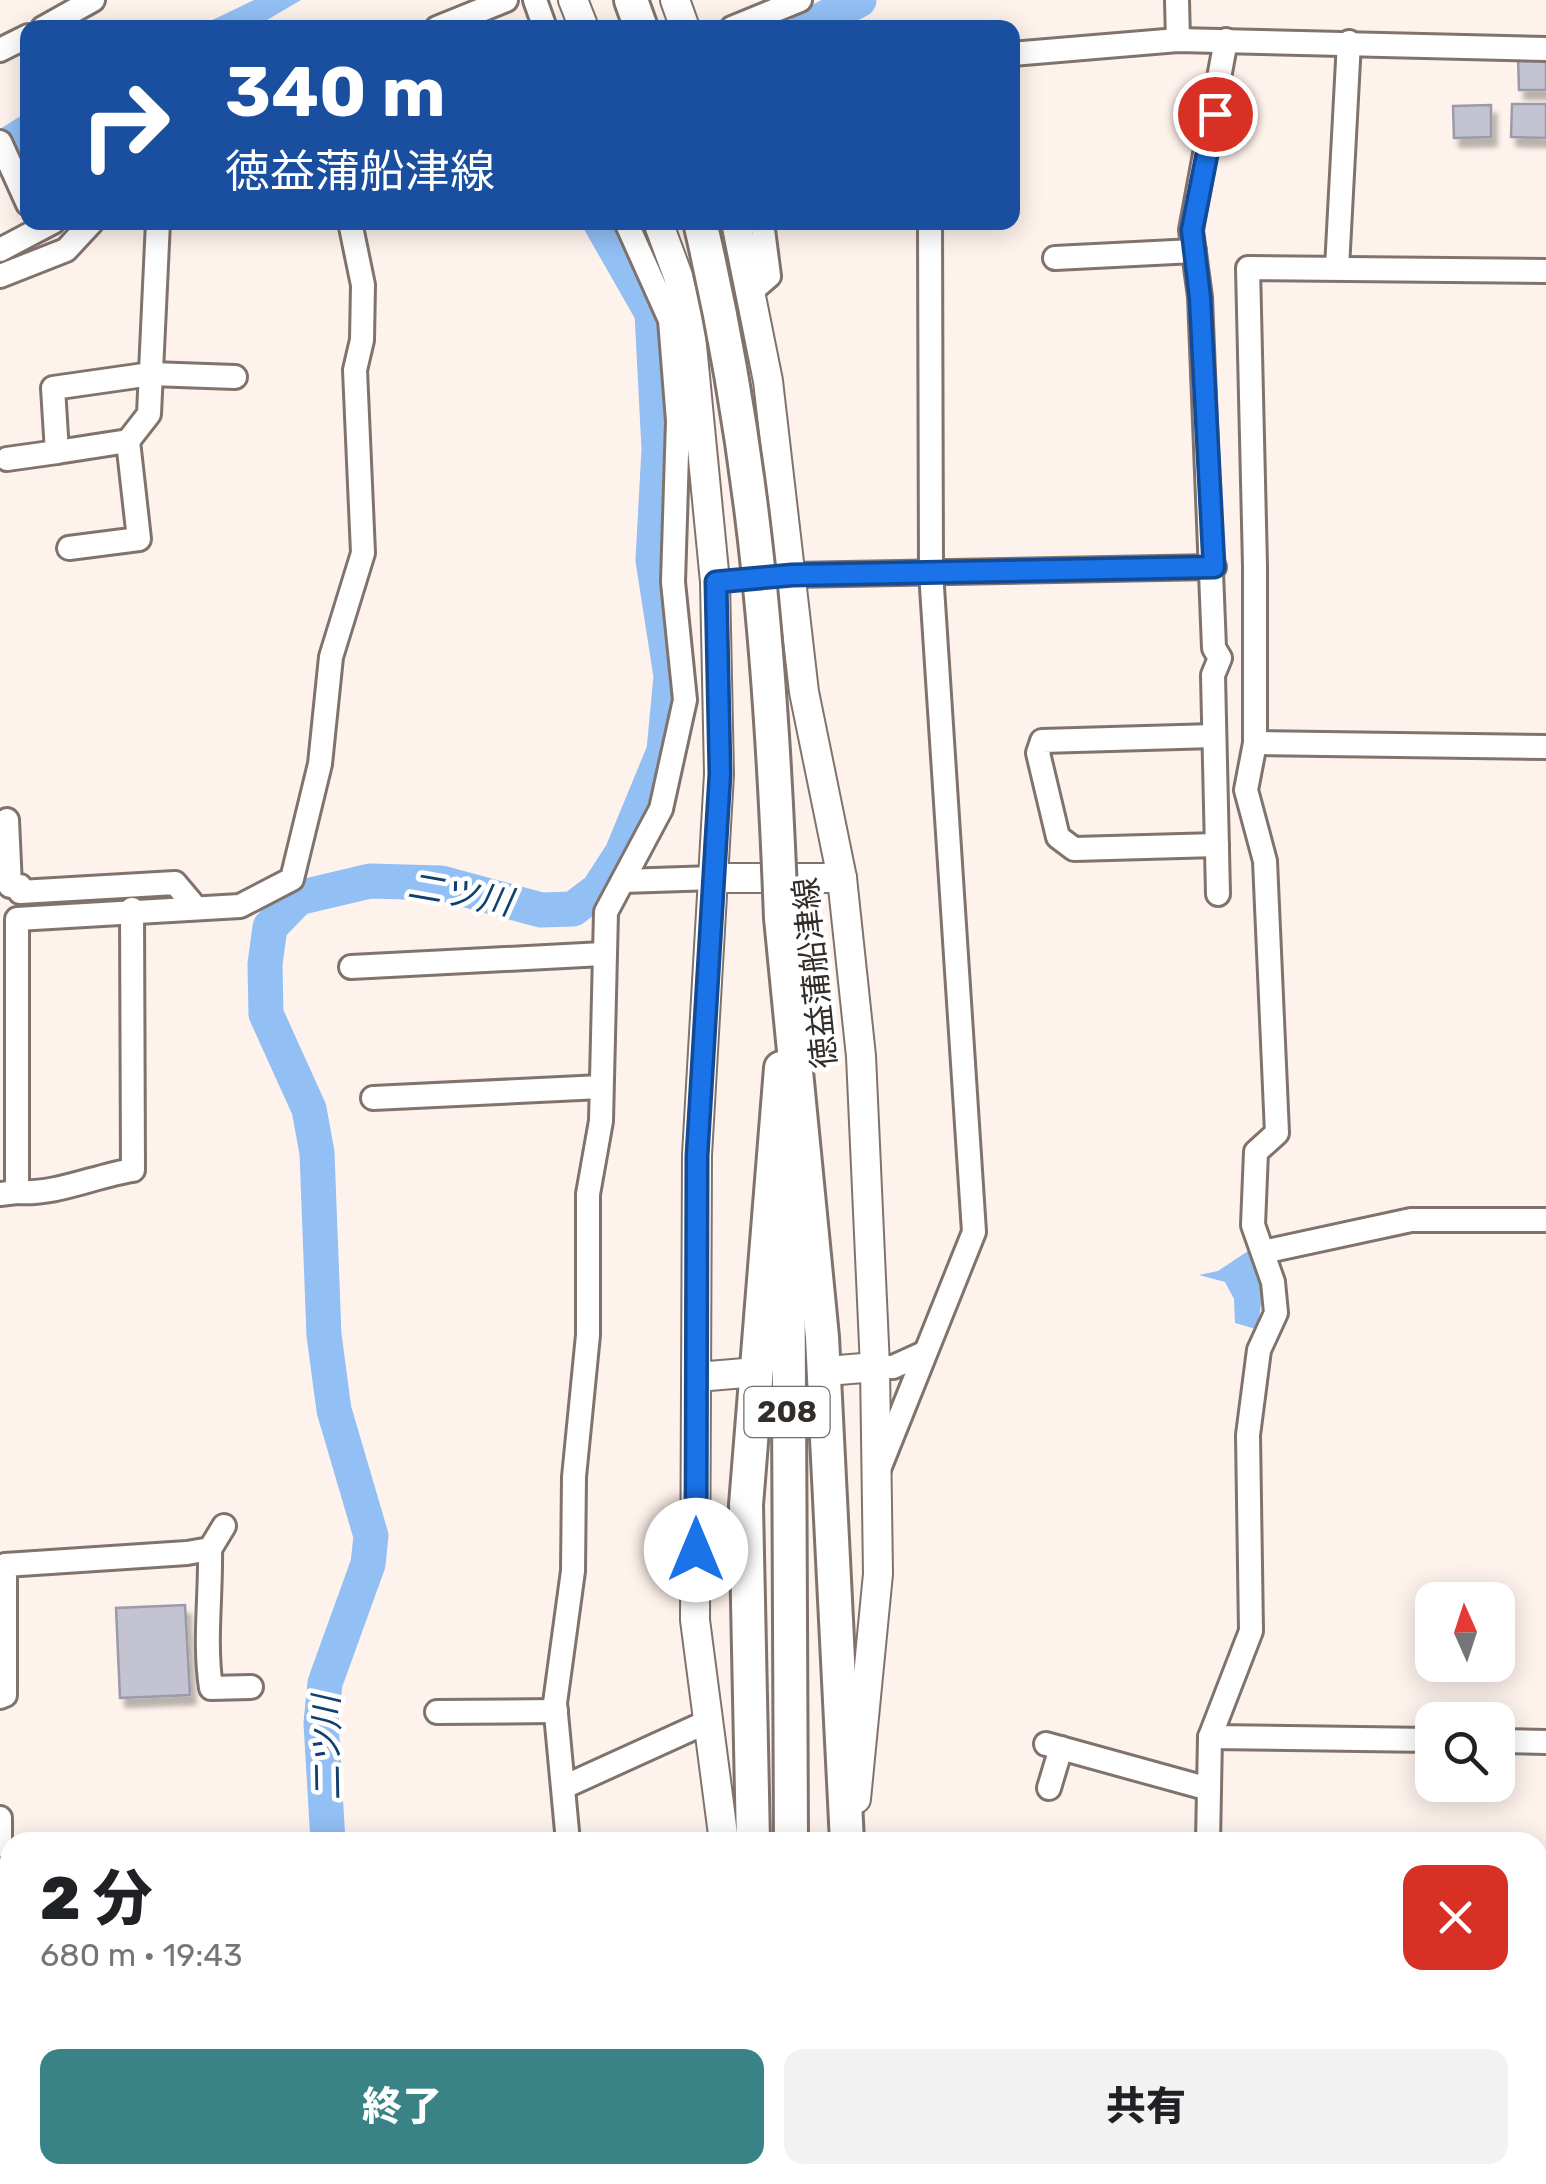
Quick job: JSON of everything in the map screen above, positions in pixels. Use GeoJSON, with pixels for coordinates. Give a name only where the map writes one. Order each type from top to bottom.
{"type":"FeatureCollection","features":[{"type":"Feature","properties":{"kind":"highway","name":"208"},"geometry":{"type":"LineString","coordinates":[[702,230],[744,432],[761,561],[786,918]]}},
{"type":"Feature","properties":{"kind":"highway","name":"208"},"geometry":{"type":"LineString","coordinates":[[713,230],[754,428],[771,560],[788,982],[791,1832]]}},
{"type":"Feature","properties":{"kind":"highway"},"geometry":{"type":"LineString","coordinates":[[752,1832],[746,1505],[788,982]]}},
{"type":"Feature","properties":{"kind":"highway"},"geometry":{"type":"LineString","coordinates":[[788,982],[822,1337],[847,1832]]}},
{"type":"Feature","properties":{"kind":"main road"},"geometry":{"type":"LineString","coordinates":[[661,230],[690,324],[716,582],[720,774],[697,1156],[696,1620],[723,1832]]}},
{"type":"Feature","properties":{"kind":"main road","name":"徳益蒲船津線"},"geometry":{"type":"LineString","coordinates":[[737,230],[768,381],[804,692],[842,878],[866,1155],[878,1574],[856,1832]]}},
{"type":"Feature","properties":{"kind":"main road"},"geometry":{"type":"LineString","coordinates":[[716,582],[792,575]]}},
{"type":"Feature","properties":{"kind":"main road"},"geometry":{"type":"LineString","coordinates":[[714,878],[842,878]]}},
{"type":"Feature","properties":{"kind":"main road"},"geometry":{"type":"LineString","coordinates":[[839,1370],[875,1367]]}},
{"type":"Feature","properties":{"kind":"main road"},"geometry":{"type":"LineString","coordinates":[[696,1377],[745,1373]]}},
{"type":"Feature","properties":{"kind":"street"},"geometry":{"type":"LineString","coordinates":[[58,20],[93,0]]}},
{"type":"Feature","properties":{"kind":"street"},"geometry":{"type":"LineString","coordinates":[[457,20],[506,0]]}},
{"type":"Feature","properties":{"kind":"street"},"geometry":{"type":"LineString","coordinates":[[754,20],[800,0]]}},
{"type":"Feature","properties":{"kind":"street"},"geometry":{"type":"LineString","coordinates":[[1177,0],[1178,40]]}},
{"type":"Feature","properties":{"kind":"street"},"geometry":{"type":"LineString","coordinates":[[1020,53],[1178,40],[1546,49]]}},
{"type":"Feature","properties":{"kind":"street"},"geometry":{"type":"LineString","coordinates":[[1218,894],[1213,675],[1220,658],[1214,648],[1214,567],[1192,230],[1226,40]]}},
{"type":"Feature","properties":{"kind":"street"},"geometry":{"type":"LineString","coordinates":[[1336,268],[1349,42]]}},
{"type":"Feature","properties":{"kind":"street"},"geometry":{"type":"LineString","coordinates":[[0,142],[20,186]]}},
{"type":"Feature","properties":{"kind":"street"},"geometry":{"type":"LineString","coordinates":[[0,250],[34,230]]}},
{"type":"Feature","properties":{"kind":"street"},"geometry":{"type":"LineString","coordinates":[[0,276],[66,250],[85,230]]}},
{"type":"Feature","properties":{"kind":"street"},"geometry":{"type":"LineString","coordinates":[[69,548],[139,538],[128,441],[148,414],[158,230]]}},
{"type":"Feature","properties":{"kind":"street"},"geometry":{"type":"LineString","coordinates":[[132,910],[133,1170],[87,1177],[42,1194],[8,1193],[17,919],[132,910],[240,906],[292,879],[320,764],[332,657],[362,554],[355,370],[362,340],[363,286],[352,230]]}},
{"type":"Feature","properties":{"kind":"street"},"geometry":{"type":"LineString","coordinates":[[568,1832],[556,1711],[573,1571],[574,1478],[588,1335],[588,1194],[601,1122],[606,912],[661,808],[685,700],[672,582],[678,421],[670,320],[630,230]]}},
{"type":"Feature","properties":{"kind":"street"},"geometry":{"type":"LineString","coordinates":[[748,294],[769,276],[763,230]]}},
{"type":"Feature","properties":{"kind":"street"},"geometry":{"type":"LineString","coordinates":[[877,1476],[974,1232],[930,572],[930,230]]}},
{"type":"Feature","properties":{"kind":"street"},"geometry":{"type":"LineString","coordinates":[[1056,258],[1194,251]]}},
{"type":"Feature","properties":{"kind":"street"},"geometry":{"type":"LineString","coordinates":[[1208,1832],[1210,1737],[1251,1631],[1248,1435],[1259,1350],[1276,1314],[1273,1282],[1252,1225],[1256,1152],[1277,1133],[1265,862],[1246,790],[1255,743],[1248,268],[1546,271]]}},
{"type":"Feature","properties":{"kind":"street"},"geometry":{"type":"LineString","coordinates":[[58,452],[53,388],[150,374],[235,378]]}},
{"type":"Feature","properties":{"kind":"street"},"geometry":{"type":"LineString","coordinates":[[7,459],[128,441]]}},
{"type":"Feature","properties":{"kind":"street"},"geometry":{"type":"LineString","coordinates":[[792,575],[1214,567]]}},
{"type":"Feature","properties":{"kind":"street"},"geometry":{"type":"LineString","coordinates":[[672,582],[716,582]]}},
{"type":"Feature","properties":{"kind":"street"},"geometry":{"type":"LineString","coordinates":[[1214,736],[1042,741],[1038,752],[1058,836],[1074,848],[1216,845]]}},
{"type":"Feature","properties":{"kind":"street"},"geometry":{"type":"LineString","coordinates":[[1255,743],[1546,747]]}},
{"type":"Feature","properties":{"kind":"street"},"geometry":{"type":"LineString","coordinates":[[7,820],[10,886],[20,886],[20,892],[176,882],[196,908]]}},
{"type":"Feature","properties":{"kind":"street"},"geometry":{"type":"LineString","coordinates":[[623,881],[714,878]]}},
{"type":"Feature","properties":{"kind":"street"},"geometry":{"type":"LineString","coordinates":[[350,967],[604,954]]}},
{"type":"Feature","properties":{"kind":"street"},"geometry":{"type":"LineString","coordinates":[[373,1098],[601,1087]]}},
{"type":"Feature","properties":{"kind":"street"},"geometry":{"type":"LineString","coordinates":[[1263,1252],[1410,1220],[1546,1220]]}},
{"type":"Feature","properties":{"kind":"street"},"geometry":{"type":"LineString","coordinates":[[875,1367],[893,1367],[924,1354]]}},
{"type":"Feature","properties":{"kind":"street"},"geometry":{"type":"LineString","coordinates":[[224,1526],[210,1549],[211,1616],[206,1658],[210,1688],[251,1687]]}},
{"type":"Feature","properties":{"kind":"street"},"geometry":{"type":"LineString","coordinates":[[0,1697],[6,1695],[8,1656],[5,1565],[210,1549]]}},
{"type":"Feature","properties":{"kind":"street"},"geometry":{"type":"LineString","coordinates":[[437,1712],[556,1711]]}},
{"type":"Feature","properties":{"kind":"street"},"geometry":{"type":"LineString","coordinates":[[566,1786],[708,1720]]}},
{"type":"Feature","properties":{"kind":"street"},"geometry":{"type":"LineString","coordinates":[[1210,1737],[1415,1740]]}},
{"type":"Feature","properties":{"kind":"street"},"geometry":{"type":"LineString","coordinates":[[1515,1742],[1546,1742]]}},
{"type":"Feature","properties":{"kind":"street"},"geometry":{"type":"LineString","coordinates":[[1049,1788],[1054,1746],[1209,1790]]}},
{"type":"Feature","properties":{"kind":"street"},"geometry":{"type":"LineString","coordinates":[[0,1818],[0,1846]]}},
{"type":"Feature","properties":{"kind":"water"},"geometry":{"type":"Polygon","coordinates":[[[254,0],[301,0],[267,20],[213,20],[254,0]]]}},
{"type":"Feature","properties":{"kind":"water"},"geometry":{"type":"Polygon","coordinates":[[[20,116],[20,152],[0,161],[0,129],[20,116]]]}},
{"type":"Feature","properties":{"kind":"water"},"geometry":{"type":"Polygon","coordinates":[[[1248,1251],[1261,1289],[1256,1329],[1235,1323],[1234,1299],[1225,1282],[1199,1275],[1218,1271],[1248,1251]]]}},
{"type":"Feature","properties":{"kind":"building"},"geometry":{"type":"Polygon","coordinates":[[[1518,56],[1546,56],[1546,90],[1519,90],[1518,56]]]}},
{"type":"Feature","properties":{"kind":"building"},"geometry":{"type":"Polygon","coordinates":[[[1512,104],[1546,104],[1546,138],[1511,137],[1512,104]]]}},
{"type":"Feature","properties":{"kind":"building"},"geometry":{"type":"Polygon","coordinates":[[[1491,105],[1491,137],[1454,138],[1453,106],[1491,105]]]}},
{"type":"Feature","properties":{"kind":"building"},"geometry":{"type":"Polygon","coordinates":[[[185,1605],[190,1695],[120,1698],[116,1608],[185,1605]]]}},
{"type":"Feature","properties":{"kind":"waterway","name":"二ツ川"},"geometry":{"type":"LineString","coordinates":[[821,20],[859,0]]}},
{"type":"Feature","properties":{"kind":"waterway","name":"二ツ川"},"geometry":{"type":"LineString","coordinates":[[327,1832],[321,1723],[325,1683],[368,1564],[371,1536],[334,1410],[324,1335],[317,1153],[309,1109],[266,1014],[265,964],[270,927],[298,898],[370,881],[441,883],[541,910],[573,909],[598,890],[622,853],[664,751],[671,676],[653,560],[659,449],[652,313],[605,230]]}},
{"type":"Feature","properties":{"kind":"route"},"geometry":{"type":"LineString","coordinates":[[696,1550],[697,1156],[720,774],[716,582],[792,575],[1214,567],[1200,298],[1192,230],[1215,114]]}}]}
